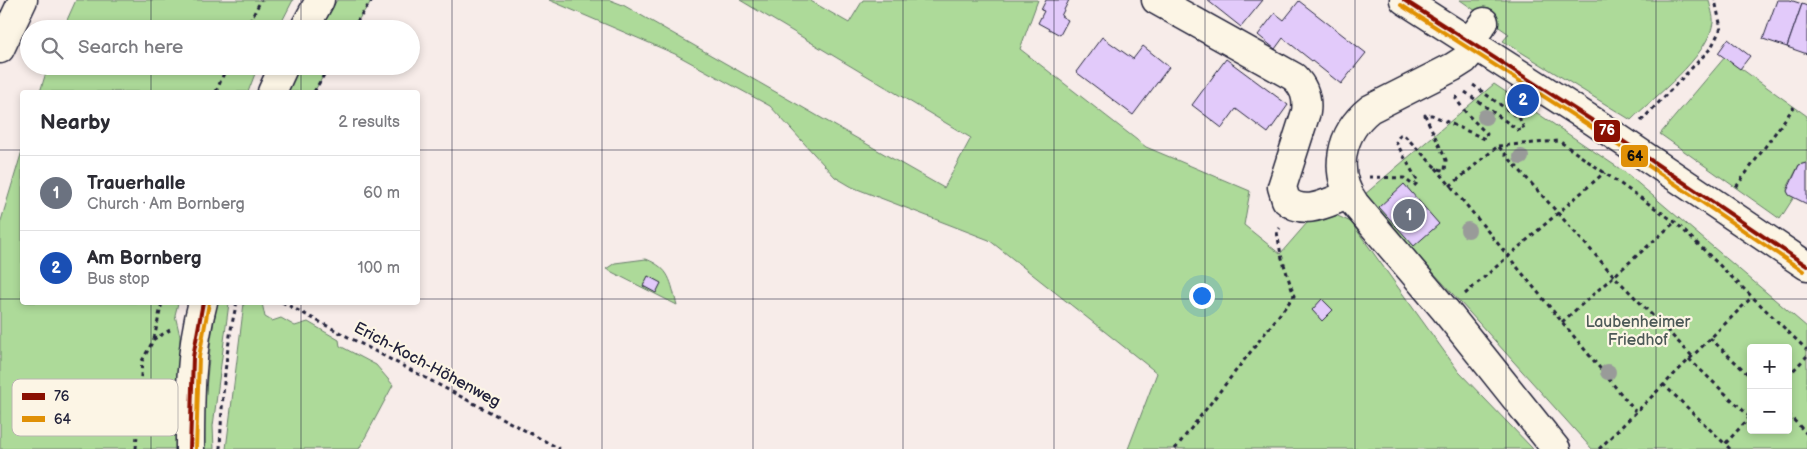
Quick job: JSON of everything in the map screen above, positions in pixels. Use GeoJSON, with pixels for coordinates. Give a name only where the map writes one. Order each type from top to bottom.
{"type":"FeatureCollection","features":[{"type":"Feature","properties":{"kind":"street"},"geometry":{"type":"LineString","coordinates":[[0,49],[23,0]]}},
{"type":"Feature","properties":{"kind":"street"},"geometry":{"type":"LineString","coordinates":[[309,20],[320,0]]}},
{"type":"Feature","properties":{"kind":"street"},"geometry":{"type":"LineString","coordinates":[[1156,0],[1294,77],[1302,85],[1307,102],[1306,112],[1282,187],[1286,200],[1295,207],[1309,208],[1345,185]]}},
{"type":"Feature","properties":{"kind":"street"},"geometry":{"type":"LineString","coordinates":[[1404,0],[1477,36],[1807,266]]}},
{"type":"Feature","properties":{"kind":"street"},"geometry":{"type":"LineString","coordinates":[[1477,36],[1459,64],[1370,109],[1358,118],[1346,138],[1345,185],[1556,449]]}},
{"type":"Feature","properties":{"kind":"street"},"geometry":{"type":"LineString","coordinates":[[273,90],[280,75]]}},
{"type":"Feature","properties":{"kind":"street"},"geometry":{"type":"LineString","coordinates":[[190,449],[190,390],[197,323],[201,305]]}},
{"type":"Feature","properties":{"kind":"path"},"geometry":{"type":"LineString","coordinates":[[251,20],[261,0]]}},
{"type":"Feature","properties":{"kind":"path"},"geometry":{"type":"LineString","coordinates":[[358,20],[372,0]]}},
{"type":"Feature","properties":{"kind":"path"},"geometry":{"type":"LineString","coordinates":[[1640,122],[1711,48],[1721,28],[1715,0]]}},
{"type":"Feature","properties":{"kind":"path"},"geometry":{"type":"LineString","coordinates":[[217,90],[223,75]]}},
{"type":"Feature","properties":{"kind":"path"},"geometry":{"type":"LineString","coordinates":[[315,90],[324,75]]}},
{"type":"Feature","properties":{"kind":"path"},"geometry":{"type":"LineString","coordinates":[[1436,168],[1445,171],[1446,160],[1425,115],[1432,115],[1485,139],[1487,134],[1456,99],[1457,92],[1467,92],[1518,130],[1524,128],[1520,119],[1472,84]]}},
{"type":"Feature","properties":{"kind":"path"},"geometry":{"type":"LineString","coordinates":[[1732,194],[1794,107]]}},
{"type":"Feature","properties":{"kind":"path"},"geometry":{"type":"LineString","coordinates":[[1345,185],[1404,178],[1414,186],[1418,182],[1396,142],[1400,135],[1404,135],[1436,168],[1635,411]]}},
{"type":"Feature","properties":{"kind":"path"},"geometry":{"type":"LineString","coordinates":[[1450,186],[1498,146],[1559,141],[1675,222],[1807,350]]}},
{"type":"Feature","properties":{"kind":"path"},"geometry":{"type":"LineString","coordinates":[[1498,146],[1614,276],[1747,414]]}},
{"type":"Feature","properties":{"kind":"path"},"geometry":{"type":"LineString","coordinates":[[1445,310],[1509,257],[1605,172]]}},
{"type":"Feature","properties":{"kind":"path"},"geometry":{"type":"LineString","coordinates":[[1562,322],[1675,222]]}},
{"type":"Feature","properties":{"kind":"path"},"geometry":{"type":"LineString","coordinates":[[1175,449],[1294,296],[1281,255]]}},
{"type":"Feature","properties":{"kind":"path"},"geometry":{"type":"LineString","coordinates":[[1599,449],[1635,411],[1752,297]]}},
{"type":"Feature","properties":{"kind":"path"},"geometry":{"type":"LineString","coordinates":[[141,379],[142,362],[154,339],[161,305]]}},
{"type":"Feature","properties":{"kind":"path"},"geometry":{"type":"LineString","coordinates":[[220,449],[227,364],[232,322],[236,305]]}},
{"type":"Feature","properties":{"kind":"path","name":"Erich-Koch-Höhenweg"},"geometry":{"type":"LineString","coordinates":[[288,305],[560,449]]}},
{"type":"Feature","properties":{"kind":"path"},"geometry":{"type":"LineString","coordinates":[[154,339],[175,328]]}},
{"type":"Feature","properties":{"kind":"path"},"geometry":{"type":"LineString","coordinates":[[1710,338],[1747,373]]}},
{"type":"Feature","properties":{"kind":"path"},"geometry":{"type":"LineString","coordinates":[[1792,372],[1807,356]]}},
{"type":"Feature","properties":{"kind":"path"},"geometry":{"type":"LineString","coordinates":[[1663,384],[1730,449]]}},
{"type":"Feature","properties":{"kind":"path"},"geometry":{"type":"LineString","coordinates":[[1792,418],[1807,434]]}},
{"type":"Feature","properties":{"kind":"path"},"geometry":{"type":"LineString","coordinates":[[1725,444],[1747,420]]}},
{"type":"Feature","properties":{"kind":"path"},"geometry":{"type":"LineString","coordinates":[[136,449],[137,436]]}},
{"type":"Feature","properties":{"kind":"green space"},"geometry":{"type":"Polygon","coordinates":[[[76,0],[293,0],[283,20],[67,20],[76,0]]]}},
{"type":"Feature","properties":{"kind":"green space"},"geometry":{"type":"Polygon","coordinates":[[[337,0],[372,0],[358,20],[325,20],[337,0]]]}},
{"type":"Feature","properties":{"kind":"green space"},"geometry":{"type":"Polygon","coordinates":[[[549,0],[610,0],[623,5],[944,188],[971,138],[740,0],[809,0],[849,23],[863,0],[1038,0],[1020,49],[1146,147],[1250,191],[1244,225],[1280,254],[1307,223],[1331,213],[1351,222],[1459,372],[1533,449],[1128,449],[1157,373],[989,240],[852,187],[835,177],[770,106],[675,54],[549,0]]]}},
{"type":"Feature","properties":{"kind":"green space"},"geometry":{"type":"Polygon","coordinates":[[[1460,0],[1709,0],[1713,23],[1709,36],[1691,63],[1631,120],[1503,41],[1509,34],[1460,0]]]}},
{"type":"Feature","properties":{"kind":"green space"},"geometry":{"type":"Polygon","coordinates":[[[1725,57],[1807,116],[1807,163],[1799,165],[1787,188],[1788,193],[1794,197],[1780,219],[1660,134],[1725,57]]]}},
{"type":"Feature","properties":{"kind":"green space"},"geometry":{"type":"Polygon","coordinates":[[[45,75],[255,75],[249,90],[41,90],[45,75]]]}},
{"type":"Feature","properties":{"kind":"green space"},"geometry":{"type":"Polygon","coordinates":[[[295,75],[324,75],[315,90],[289,90],[295,75]]]}},
{"type":"Feature","properties":{"kind":"green space","name":"Laubenheimer Friedhof"},"geometry":{"type":"Polygon","coordinates":[[[1494,84],[1626,173],[1807,327],[1807,449],[1592,449],[1364,195],[1494,84]]]}},
{"type":"Feature","properties":{"kind":"green space"},"geometry":{"type":"Polygon","coordinates":[[[20,158],[20,305],[178,305],[175,315],[180,336],[179,449],[0,449],[0,224],[20,158]]]}},
{"type":"Feature","properties":{"kind":"green space"},"geometry":{"type":"Polygon","coordinates":[[[646,259],[665,272],[671,283],[677,305],[606,269],[615,263],[646,259]]]}},
{"type":"Feature","properties":{"kind":"green space"},"geometry":{"type":"Polygon","coordinates":[[[217,305],[229,305],[213,426],[214,449],[200,449],[211,339],[217,305]]]}},
{"type":"Feature","properties":{"kind":"green space"},"geometry":{"type":"Polygon","coordinates":[[[244,305],[262,305],[265,317],[272,321],[281,318],[295,326],[308,322],[339,340],[340,346],[376,365],[393,385],[359,449],[226,449],[244,305]]]}},
{"type":"Feature","properties":{"kind":"building"},"geometry":{"type":"Polygon","coordinates":[[[1046,0],[1069,0],[1061,16],[1068,20],[1060,35],[1038,23],[1044,11],[1041,10],[1046,0]]]}},
{"type":"Feature","properties":{"kind":"building"},"geometry":{"type":"Polygon","coordinates":[[[1207,0],[1263,0],[1241,27],[1207,0]]]}},
{"type":"Feature","properties":{"kind":"building"},"geometry":{"type":"Polygon","coordinates":[[[1777,0],[1790,0],[1802,4],[1787,47],[1763,39],[1777,0]]]}},
{"type":"Feature","properties":{"kind":"building"},"geometry":{"type":"Polygon","coordinates":[[[1299,1],[1366,53],[1341,84],[1283,38],[1275,49],[1258,35],[1275,13],[1284,20],[1299,1]]]}},
{"type":"Feature","properties":{"kind":"building"},"geometry":{"type":"Polygon","coordinates":[[[1802,4],[1807,6],[1807,54],[1787,47],[1802,4]]]}},
{"type":"Feature","properties":{"kind":"building"},"geometry":{"type":"Polygon","coordinates":[[[1102,37],[1133,59],[1143,46],[1169,67],[1133,115],[1076,72],[1102,37]]]}},
{"type":"Feature","properties":{"kind":"building"},"geometry":{"type":"Polygon","coordinates":[[[1728,39],[1750,56],[1740,69],[1718,53],[1728,39]]]}},
{"type":"Feature","properties":{"kind":"building"},"geometry":{"type":"Polygon","coordinates":[[[1226,59],[1288,105],[1268,133],[1236,109],[1222,128],[1192,105],[1226,59]]]}},
{"type":"Feature","properties":{"kind":"building"},"geometry":{"type":"Polygon","coordinates":[[[1807,163],[1807,204],[1789,195],[1787,191],[1799,165],[1807,163]]]}},
{"type":"Feature","properties":{"kind":"building"},"geometry":{"type":"Polygon","coordinates":[[[1404,184],[1439,224],[1414,246],[1379,207],[1404,184]]]}},
{"type":"Feature","properties":{"kind":"building"},"geometry":{"type":"Polygon","coordinates":[[[648,276],[661,283],[656,293],[643,286],[648,276]]]}},
{"type":"Feature","properties":{"kind":"building"},"geometry":{"type":"Polygon","coordinates":[[[1322,299],[1333,310],[1322,321],[1312,310],[1322,299]]]}},
{"type":"Feature","properties":{"kind":"transit line","name":"76"},"geometry":{"type":"LineString","coordinates":[[1404,0],[1593,121],[1807,266]]}},
{"type":"Feature","properties":{"kind":"transit line","name":"64"},"geometry":{"type":"LineString","coordinates":[[1401,5],[1590,126],[1803,271]]}},
{"type":"Feature","properties":{"kind":"transit line","name":"76"},"geometry":{"type":"LineString","coordinates":[[190,449],[193,357],[202,305]]}},
{"type":"Feature","properties":{"kind":"transit line","name":"64"},"geometry":{"type":"LineString","coordinates":[[196,449],[199,357],[209,305]]}},
{"type":"Feature","properties":{"kind":"place","name":"Am Bornberg"},"geometry":{"type":"Point","coordinates":[1523,100]}},
{"type":"Feature","properties":{"kind":"place","name":"Trauerhalle"},"geometry":{"type":"Point","coordinates":[1409,215]}}]}
